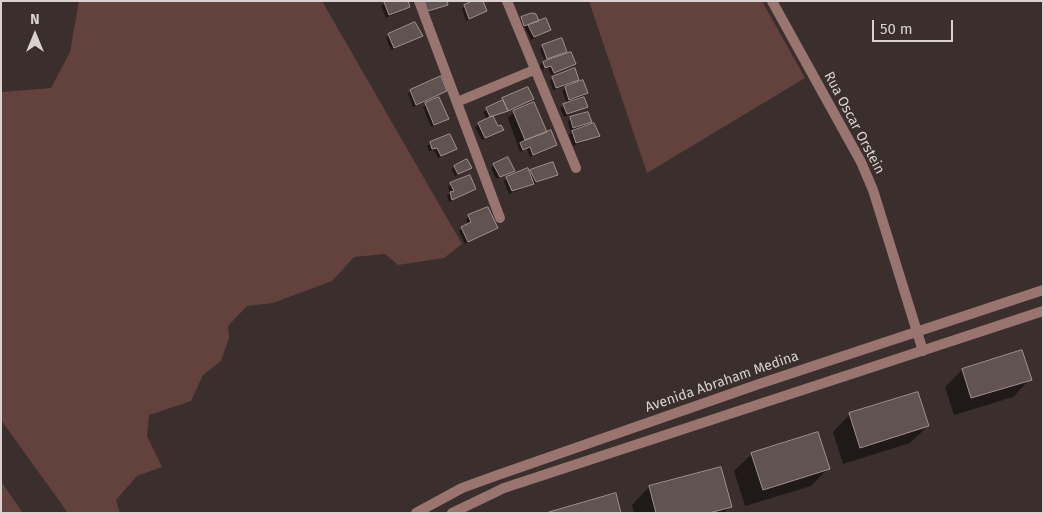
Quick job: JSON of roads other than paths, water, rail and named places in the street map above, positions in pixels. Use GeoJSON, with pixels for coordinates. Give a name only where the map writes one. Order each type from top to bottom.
{"type":"FeatureCollection","features":[{"type":"Feature","properties":{"kind":"street"},"geometry":{"type":"LineString","coordinates":[[419,1],[500,218]]}},
{"type":"Feature","properties":{"kind":"street"},"geometry":{"type":"LineString","coordinates":[[507,1],[576,168]]}},
{"type":"Feature","properties":{"kind":"street","name":"Rua Oscar Orstein"},"geometry":{"type":"LineString","coordinates":[[772,1],[861,162],[873,190],[923,350]]}},
{"type":"Feature","properties":{"kind":"street"},"geometry":{"type":"LineString","coordinates":[[457,102],[534,70]]}},
{"type":"Feature","properties":{"kind":"street","name":"Avenida Abraham Medina"},"geometry":{"type":"LineString","coordinates":[[416,513],[462,488],[602,438],[1043,290]]}},
{"type":"Feature","properties":{"kind":"street"},"geometry":{"type":"LineString","coordinates":[[452,513],[504,488],[1043,311]]}},
{"type":"Feature","properties":{"kind":"street"},"geometry":{"type":"LineString","coordinates":[[602,438],[599,447],[607,455]]}},
{"type":"Feature","properties":{"kind":"street"},"geometry":{"type":"LineString","coordinates":[[580,446],[585,447],[588,454],[584,462]]}}]}
